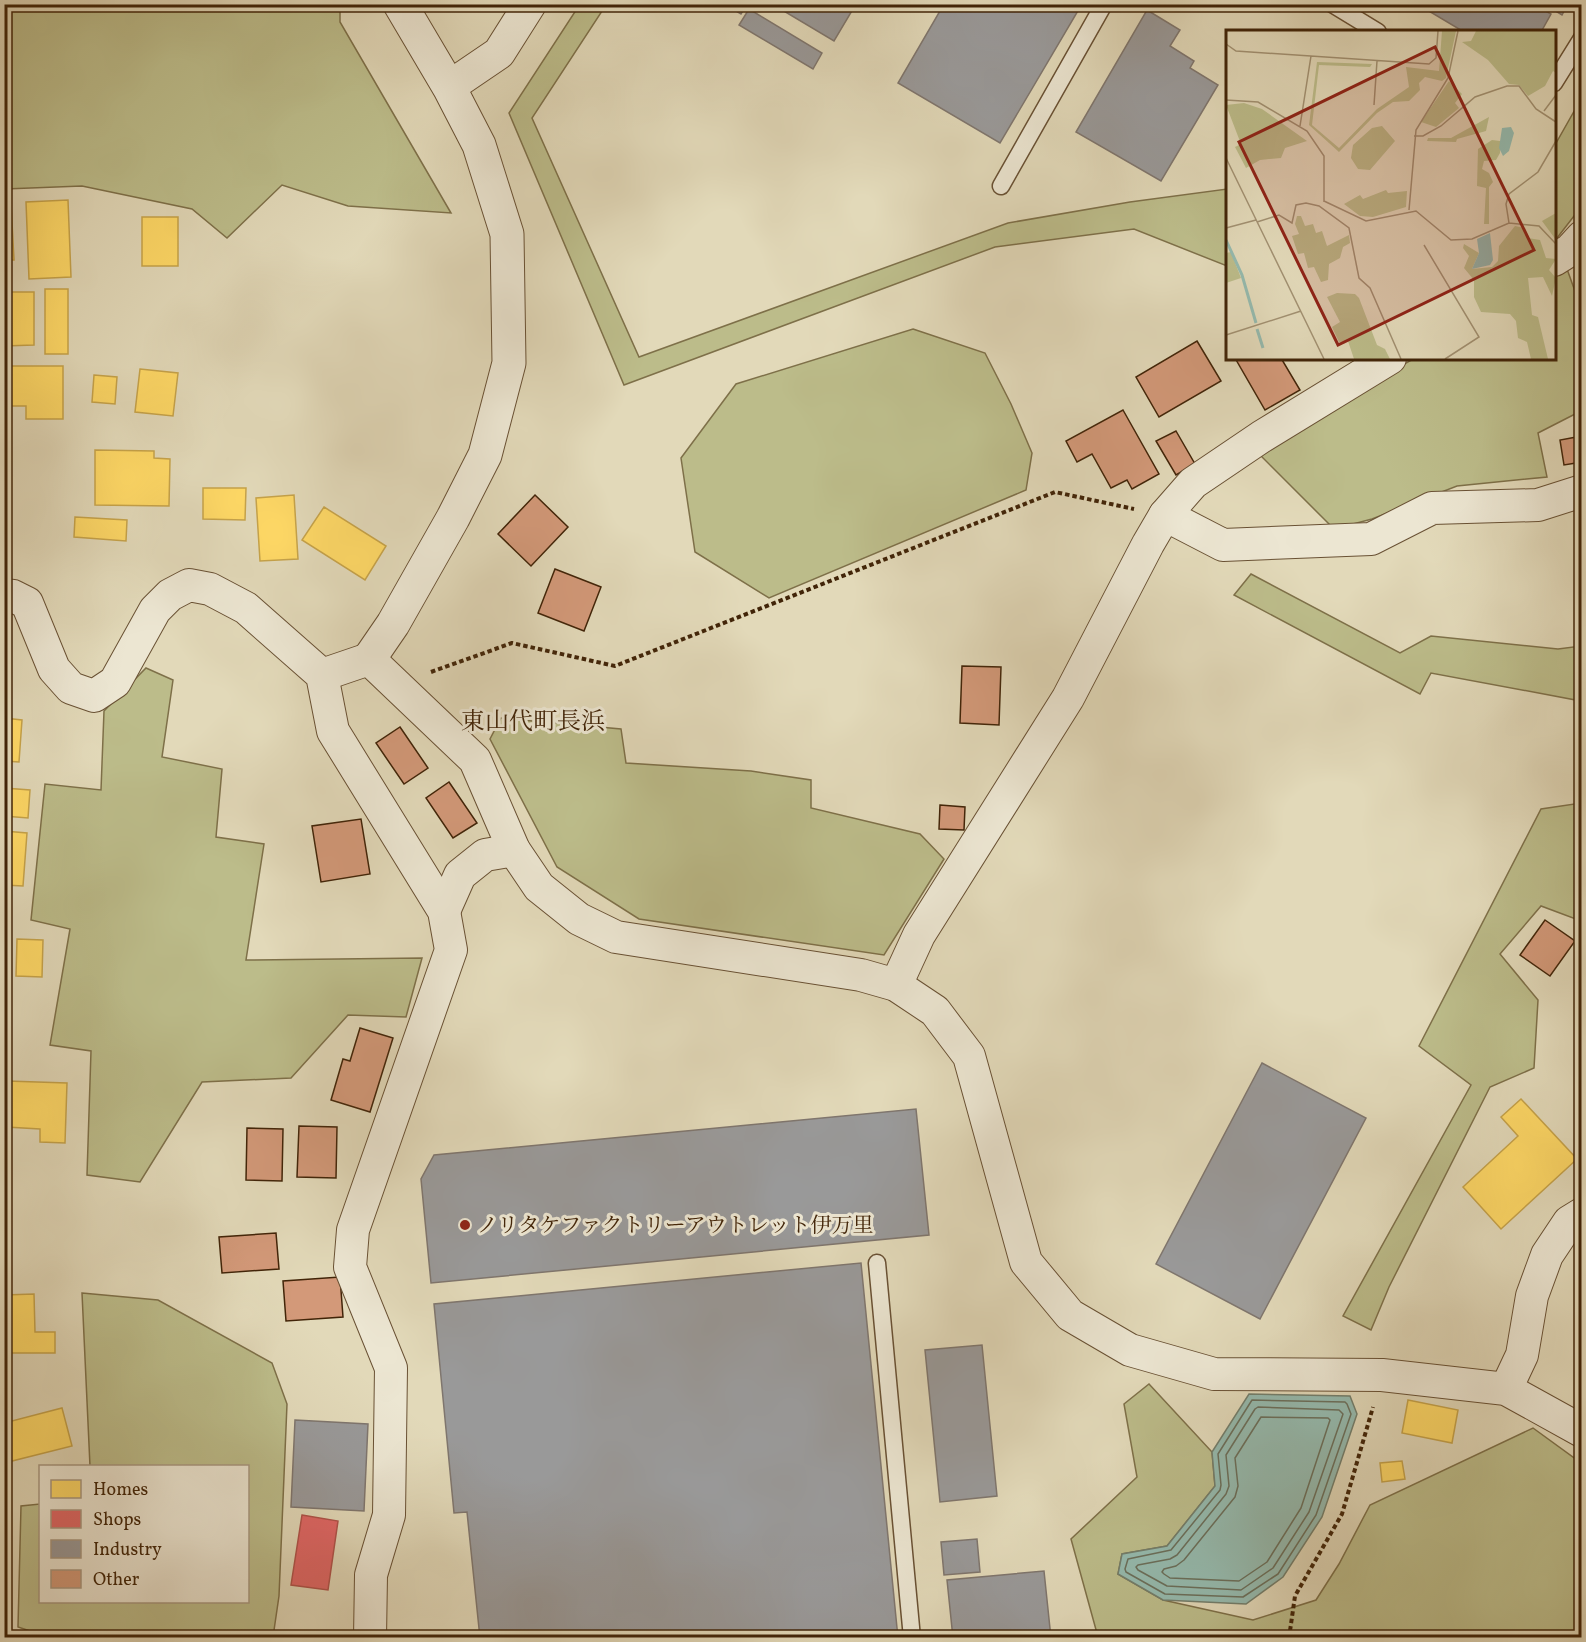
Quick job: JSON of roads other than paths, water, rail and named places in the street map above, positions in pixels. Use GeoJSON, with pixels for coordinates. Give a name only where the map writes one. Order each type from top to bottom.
{"type":"FeatureCollection","features":[{"type":"Feature","properties":{"kind":"street"},"geometry":{"type":"LineString","coordinates":[[322,675],[369,659],[393,624],[453,519],[485,455],[508,363],[507,234],[479,145],[449,87],[400,4]]}},
{"type":"Feature","properties":{"kind":"street"},"geometry":{"type":"LineString","coordinates":[[449,87],[499,52],[530,4]]}},
{"type":"Feature","properties":{"kind":"street"},"geometry":{"type":"LineString","coordinates":[[1556,259],[1570,250],[1581,237]]}},
{"type":"Feature","properties":{"kind":"street"},"geometry":{"type":"LineString","coordinates":[[896,985],[919,935],[1068,698],[1165,515],[1193,483],[1260,437],[1387,360]]}},
{"type":"Feature","properties":{"kind":"street"},"geometry":{"type":"LineString","coordinates":[[1165,515],[1223,545],[1371,539],[1432,508],[1538,505],[1581,491]]}},
{"type":"Feature","properties":{"kind":"street"},"geometry":{"type":"LineString","coordinates":[[4,595],[13,596],[27,603],[54,669],[71,688],[94,696],[115,682],[155,610],[170,595],[189,585],[210,589],[246,608],[322,675],[333,731],[444,911],[451,950],[353,1230],[350,1267],[391,1368],[389,1515],[371,1575],[370,1638]]}},
{"type":"Feature","properties":{"kind":"street"},"geometry":{"type":"LineString","coordinates":[[369,659],[475,760],[514,850],[539,887],[579,920],[616,937],[861,975],[896,985],[935,1011],[969,1056],[1026,1262],[1070,1315],[1130,1350],[1214,1374],[1382,1375],[1506,1389],[1581,1431]]}},
{"type":"Feature","properties":{"kind":"street"},"geometry":{"type":"LineString","coordinates":[[444,911],[460,874],[485,855],[514,850]]}},
{"type":"Feature","properties":{"kind":"street"},"geometry":{"type":"LineString","coordinates":[[1506,1389],[1522,1355],[1532,1296],[1547,1255],[1569,1222],[1581,1214]]}},
{"type":"Feature","properties":{"kind":"lane"},"geometry":{"type":"LineString","coordinates":[[1001,186],[1104,4]]}},
{"type":"Feature","properties":{"kind":"lane"},"geometry":{"type":"LineString","coordinates":[[1332,4],[1375,30]]}},
{"type":"Feature","properties":{"kind":"lane"},"geometry":{"type":"LineString","coordinates":[[1556,80],[1581,38]]}},
{"type":"Feature","properties":{"kind":"lane"},"geometry":{"type":"LineString","coordinates":[[877,1263],[912,1638]]}},
{"type":"Feature","properties":{"kind":"water"},"geometry":{"type":"Polygon","coordinates":[[[1249,1394],[1350,1396],[1357,1414],[1322,1517],[1283,1577],[1246,1604],[1163,1600],[1118,1574],[1122,1554],[1167,1546],[1215,1486],[1212,1452],[1249,1394]]]}},
{"type":"Feature","properties":{"kind":"place","name":"ノリタケファクトリーアウトレット伊万里"},"geometry":{"type":"Point","coordinates":[465,1225]}},
{"type":"Feature","properties":{"kind":"district","name":"東山代町長浜"},"geometry":{"type":"Point","coordinates":[533,721]}}]}
